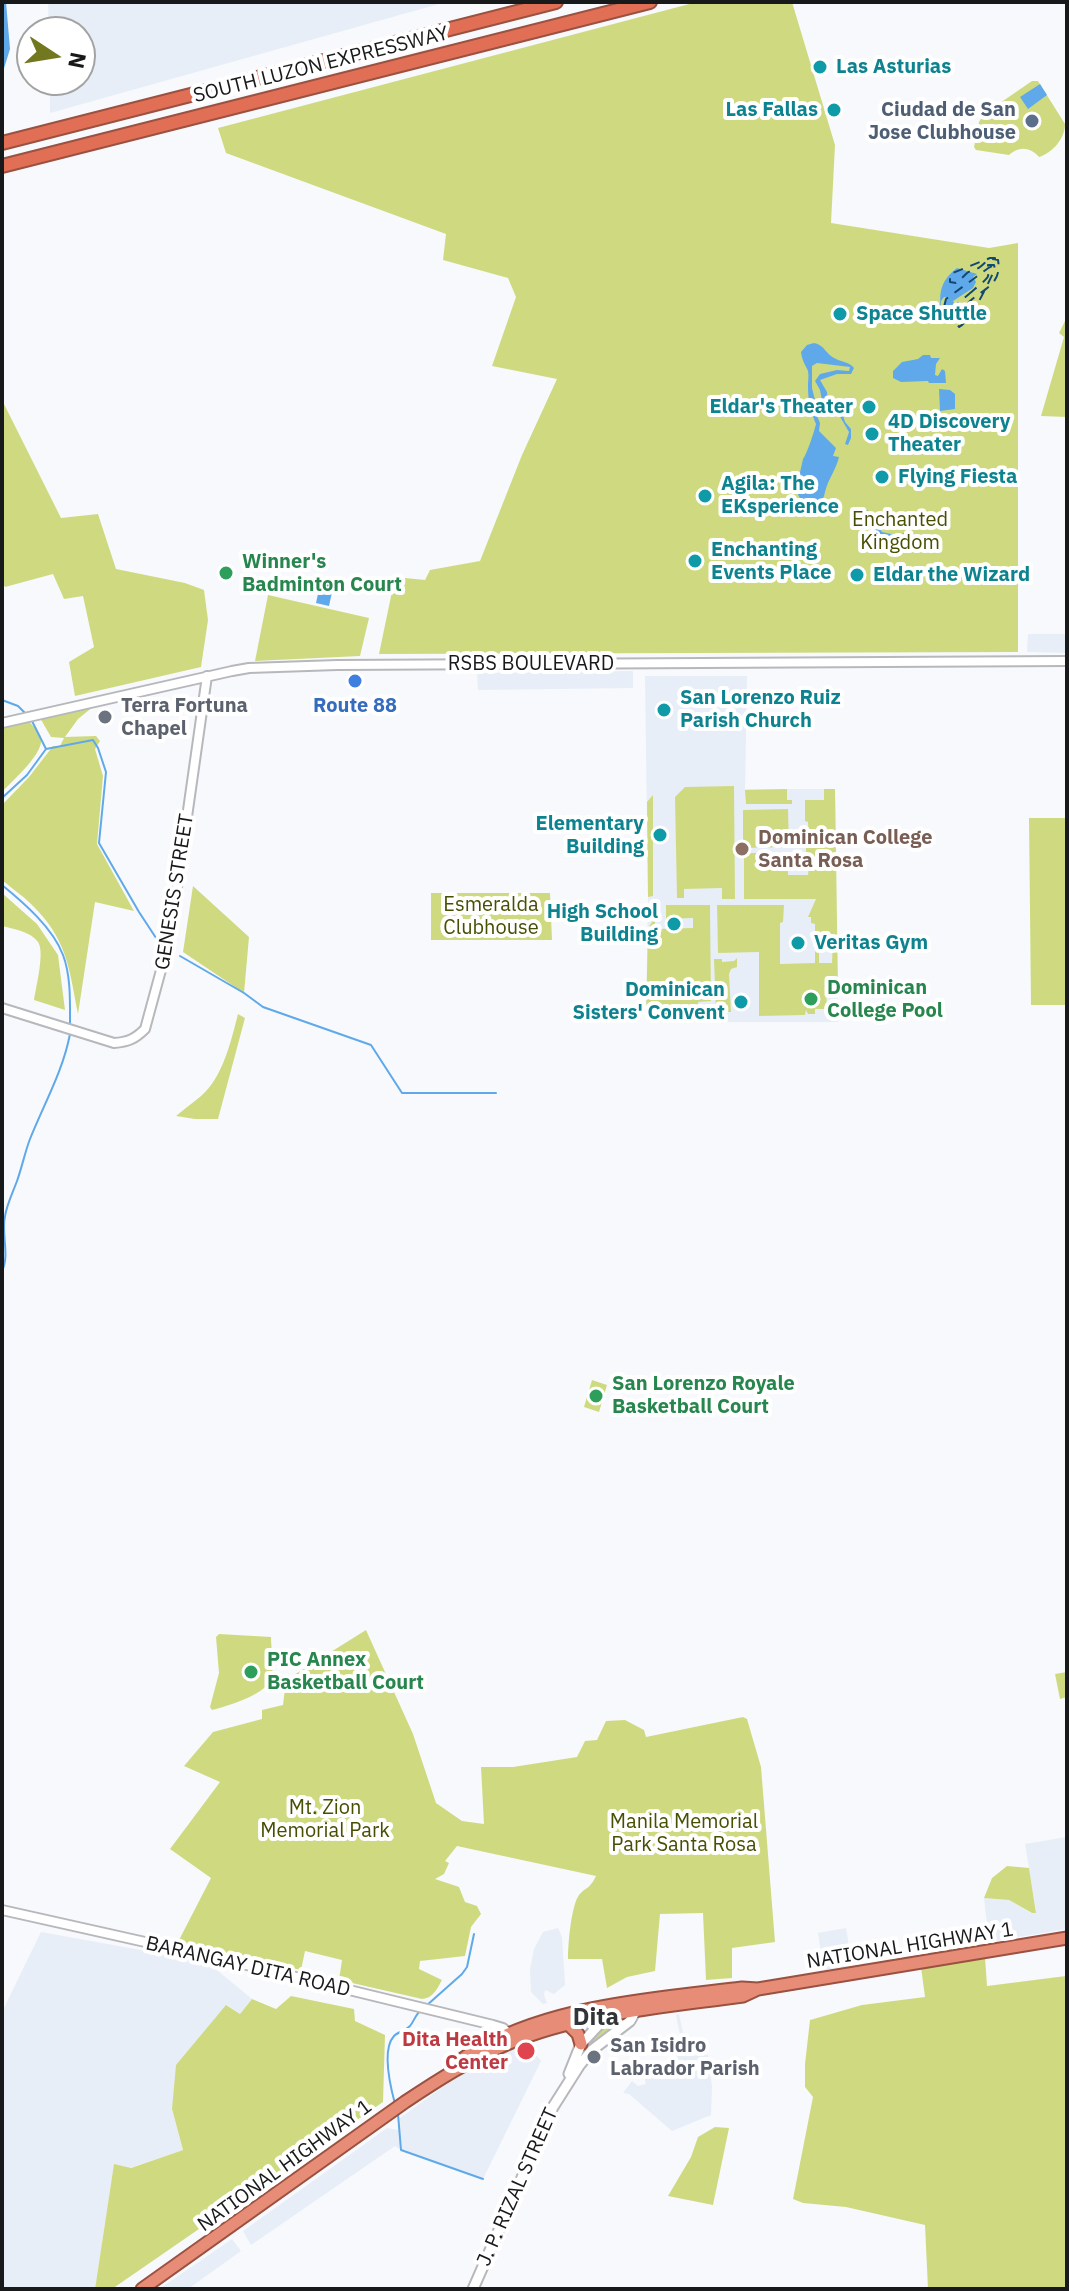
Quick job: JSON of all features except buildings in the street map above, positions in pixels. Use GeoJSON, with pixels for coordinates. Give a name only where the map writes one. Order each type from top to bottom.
{"type":"FeatureCollection","features":[{"type":"Feature","properties":{"kind":"highway","name":"SOUTH LUZON EXPRESSWAY"},"geometry":{"type":"LineString","coordinates":[[2,143],[556,2]]}},
{"type":"Feature","properties":{"kind":"highway","name":"SOUTH LUZON EXPRESSWAY"},"geometry":{"type":"LineString","coordinates":[[2,166],[650,2]]}},
{"type":"Feature","properties":{"kind":"highway","name":"NATIONAL HIGHWAY 1"},"geometry":{"type":"LineString","coordinates":[[449,2072],[462,2068],[512,2037],[549,2020],[619,2004],[635,2006],[743,1996],[758,1989],[1067,1938]]}},
{"type":"Feature","properties":{"kind":"highway","name":"NATIONAL HIGHWAY 1"},"geometry":{"type":"LineString","coordinates":[[142,2289],[449,2072],[458,2061],[491,2042],[635,2006]]}},
{"type":"Feature","properties":{"kind":"highway"},"geometry":{"type":"LineString","coordinates":[[568,2024],[578,2034],[581,2044]]}},
{"type":"Feature","properties":{"kind":"main road","name":"J. P. RIZAL STREET"},"geometry":{"type":"LineString","coordinates":[[566,2085],[581,2044],[619,2004]]}},
{"type":"Feature","properties":{"kind":"main road","name":"J. P. RIZAL STREET"},"geometry":{"type":"LineString","coordinates":[[473,2289],[553,2107],[592,2050],[630,2021],[635,2006]]}},
{"type":"Feature","properties":{"kind":"street","name":"RSBS BOULEVARD"},"geometry":{"type":"LineString","coordinates":[[2,723],[249,668],[1067,661]]}},
{"type":"Feature","properties":{"kind":"street","name":"GENESIS STREET"},"geometry":{"type":"LineString","coordinates":[[2,1008],[114,1043],[136,1038],[145,1029],[170,937],[198,744],[204,731],[207,676]]}},
{"type":"Feature","properties":{"kind":"street","name":"BARANGAY DITA ROAD"},"geometry":{"type":"LineString","coordinates":[[2,1910],[493,2025],[512,2037]]}},
{"type":"Feature","properties":{"kind":"street"},"geometry":{"type":"LineString","coordinates":[[491,2042],[498,2032],[493,2025]]}},
{"type":"Feature","properties":{"kind":"shaded area"},"geometry":{"type":"Polygon","coordinates":[[[48,2],[446,2],[50,113],[50,96],[96,96],[96,16],[48,16],[48,2]]]}},
{"type":"Feature","properties":{"kind":"shaded area"},"geometry":{"type":"Polygon","coordinates":[[[1028,634],[1067,634],[1067,653],[1027,652],[1028,634]]]}},
{"type":"Feature","properties":{"kind":"shaded area"},"geometry":{"type":"Polygon","coordinates":[[[633,671],[633,688],[478,690],[477,673],[633,671]]]}},
{"type":"Feature","properties":{"kind":"shaded area","name":"Dominican College Santa Rosa"},"geometry":{"type":"Polygon","coordinates":[[[645,676],[747,676],[745,789],[835,789],[838,1022],[649,1022],[646,1016],[645,676]]]}},
{"type":"Feature","properties":{"kind":"shaded area"},"geometry":{"type":"Polygon","coordinates":[[[1067,1837],[1067,1929],[989,1942],[984,1898],[1009,1900],[1031,1913],[1036,1912],[1025,1844],[1067,1837]]]}},
{"type":"Feature","properties":{"kind":"shaded area"},"geometry":{"type":"Polygon","coordinates":[[[558,1928],[562,1937],[565,1985],[554,1994],[545,1990],[547,2003],[543,2004],[531,1992],[530,1969],[534,1949],[543,1932],[558,1928]]]}},
{"type":"Feature","properties":{"kind":"shaded area"},"geometry":{"type":"Polygon","coordinates":[[[846,1928],[852,1965],[824,1970],[818,1933],[846,1928]]]}},
{"type":"Feature","properties":{"kind":"shaded area"},"geometry":{"type":"Polygon","coordinates":[[[41,1932],[207,1962],[252,1999],[240,2014],[227,2005],[172,2109],[183,2150],[130,2168],[114,2165],[95,2289],[2,2289],[2,2012],[41,1932]]]}},
{"type":"Feature","properties":{"kind":"shaded area"},"geometry":{"type":"Polygon","coordinates":[[[679,2014],[683,2034],[679,2056],[708,2055],[711,2115],[672,2131],[629,2094],[623,2093],[632,2081],[638,2086],[646,2084],[643,2074],[665,2068],[676,2057],[680,2034],[676,2015],[679,2014]]]}},
{"type":"Feature","properties":{"kind":"shaded area"},"geometry":{"type":"Polygon","coordinates":[[[517,2049],[522,2058],[534,2052],[541,2061],[483,2179],[395,2146],[251,2245],[243,2231],[387,2128],[398,2130],[400,2118],[451,2081],[508,2050],[517,2049]]]}},
{"type":"Feature","properties":{"kind":"shaded area"},"geometry":{"type":"Polygon","coordinates":[[[232,2239],[241,2251],[188,2289],[159,2289],[232,2239]]]}},
{"type":"Feature","properties":{"kind":"green space","name":"Enchanted Kingdom"},"geometry":{"type":"Polygon","coordinates":[[[697,2],[792,2],[835,145],[831,223],[989,248],[1018,243],[1018,652],[379,654],[395,577],[425,580],[430,570],[480,561],[522,455],[557,379],[492,366],[516,297],[508,278],[443,260],[446,234],[226,153],[218,128],[697,2]]]}},
{"type":"Feature","properties":{"kind":"green space"},"geometry":{"type":"Polygon","coordinates":[[[1032,81],[1038,81],[1065,124],[1057,145],[1039,157],[1024,149],[1009,155],[976,150],[979,122],[984,114],[1032,81]]]}},
{"type":"Feature","properties":{"kind":"green space"},"geometry":{"type":"Polygon","coordinates":[[[1067,317],[1067,417],[1041,416],[1064,337],[1059,333],[1067,317]]]}},
{"type":"Feature","properties":{"kind":"green space"},"geometry":{"type":"Polygon","coordinates":[[[2,400],[61,518],[98,514],[116,569],[204,590],[208,620],[201,667],[75,696],[69,662],[94,647],[83,596],[64,599],[53,574],[5,587],[2,582],[2,400]]]}},
{"type":"Feature","properties":{"kind":"green space"},"geometry":{"type":"Polygon","coordinates":[[[268,595],[369,618],[360,656],[255,661],[268,595]]]}},
{"type":"Feature","properties":{"kind":"green space"},"geometry":{"type":"Polygon","coordinates":[[[94,706],[78,719],[65,737],[96,736],[100,741],[95,749],[103,776],[97,844],[134,911],[95,902],[78,1014],[65,954],[52,929],[31,904],[2,880],[2,805],[53,746],[60,746],[64,738],[51,737],[40,718],[94,706]]]}},
{"type":"Feature","properties":{"kind":"green space"},"geometry":{"type":"Polygon","coordinates":[[[29,721],[40,735],[41,744],[33,759],[2,792],[2,727],[29,721]]]}},
{"type":"Feature","properties":{"kind":"green space"},"geometry":{"type":"Polygon","coordinates":[[[734,786],[735,899],[722,899],[722,888],[684,889],[684,898],[677,898],[675,797],[685,787],[734,786]]]}},
{"type":"Feature","properties":{"kind":"green space"},"geometry":{"type":"Polygon","coordinates":[[[787,789],[787,800],[792,800],[792,804],[746,804],[745,790],[787,789]]]}},
{"type":"Feature","properties":{"kind":"green space"},"geometry":{"type":"Polygon","coordinates":[[[824,789],[835,789],[838,988],[826,988],[827,1009],[815,1009],[815,1014],[808,1014],[806,1010],[805,1015],[759,1016],[759,952],[718,953],[717,905],[784,905],[783,922],[780,923],[780,964],[815,963],[815,924],[808,917],[816,899],[744,899],[744,853],[792,853],[788,875],[808,875],[805,800],[824,800],[824,789]],[[819,937],[819,963],[832,963],[833,937],[819,937]]]}},
{"type":"Feature","properties":{"kind":"green space"},"geometry":{"type":"Polygon","coordinates":[[[653,795],[653,896],[648,897],[647,802],[653,795]]]}},
{"type":"Feature","properties":{"kind":"green space"},"geometry":{"type":"Polygon","coordinates":[[[788,809],[789,847],[743,848],[743,810],[788,809]]]}},
{"type":"Feature","properties":{"kind":"green space"},"geometry":{"type":"Polygon","coordinates":[[[1029,818],[1066,818],[1067,1005],[1031,1005],[1029,818]]]}},
{"type":"Feature","properties":{"kind":"green space"},"geometry":{"type":"Polygon","coordinates":[[[193,886],[249,937],[244,993],[183,952],[193,886]]]}},
{"type":"Feature","properties":{"kind":"green space"},"geometry":{"type":"Polygon","coordinates":[[[2,893],[37,924],[58,955],[65,1010],[34,1000],[40,947],[31,935],[2,926],[2,893]]]}},
{"type":"Feature","properties":{"kind":"green space","name":"Esmeralda Clubhouse"},"geometry":{"type":"Polygon","coordinates":[[[431,893],[550,893],[552,940],[431,940],[431,893]]]}},
{"type":"Feature","properties":{"kind":"green space"},"geometry":{"type":"Polygon","coordinates":[[[666,905],[710,905],[711,1001],[698,1002],[698,1016],[646,1016],[648,928],[655,918],[655,929],[693,928],[693,918],[666,919],[666,905]]]}},
{"type":"Feature","properties":{"kind":"green space"},"geometry":{"type":"Polygon","coordinates":[[[737,958],[737,967],[731,969],[729,974],[731,1012],[716,1012],[714,959],[722,959],[722,962],[737,958]]]}},
{"type":"Feature","properties":{"kind":"green space"},"geometry":{"type":"Polygon","coordinates":[[[238,1014],[245,1018],[218,1119],[176,1116],[201,1096],[215,1079],[225,1058],[238,1014]]]}},
{"type":"Feature","properties":{"kind":"green space","name":"San Lorenzo Royale Basketball Court"},"geometry":{"type":"Polygon","coordinates":[[[592,1380],[607,1385],[599,1412],[584,1407],[592,1380]]]}},
{"type":"Feature","properties":{"kind":"green space"},"geometry":{"type":"Polygon","coordinates":[[[366,1630],[413,1734],[436,1803],[462,1821],[484,1824],[481,1767],[513,1767],[577,1757],[585,1741],[597,1740],[606,1721],[625,1720],[644,1730],[646,1737],[743,1717],[747,1719],[761,1767],[775,1942],[732,1948],[732,1978],[706,1980],[703,1913],[660,1914],[655,1971],[627,1977],[607,1988],[602,1959],[568,1959],[570,1926],[576,1900],[596,1876],[457,1846],[445,1861],[449,1863],[444,1874],[435,1879],[459,1887],[465,1902],[477,1906],[481,1914],[471,1927],[465,1956],[420,1961],[419,1969],[442,1980],[429,1997],[422,1999],[339,1980],[342,1960],[305,1951],[301,1970],[178,1942],[211,1878],[170,1849],[220,1782],[184,1766],[213,1732],[262,1719],[262,1710],[283,1705],[286,1680],[366,1630]]]}},
{"type":"Feature","properties":{"kind":"green space"},"geometry":{"type":"Polygon","coordinates":[[[219,1634],[271,1637],[273,1671],[269,1682],[256,1694],[212,1710],[210,1707],[219,1673],[216,1637],[219,1634]]]}},
{"type":"Feature","properties":{"kind":"green space"},"geometry":{"type":"Polygon","coordinates":[[[1067,1672],[1067,1697],[1060,1699],[1055,1674],[1067,1672]]]}},
{"type":"Feature","properties":{"kind":"green space"},"geometry":{"type":"Polygon","coordinates":[[[1007,1866],[1029,1868],[1036,1913],[1009,1900],[984,1898],[992,1878],[1007,1866]]]}},
{"type":"Feature","properties":{"kind":"green space"},"geometry":{"type":"Polygon","coordinates":[[[985,1957],[987,1986],[1066,1976],[1067,2289],[928,2289],[925,2225],[793,2199],[813,2097],[805,2087],[810,2020],[862,2005],[925,1997],[921,1967],[985,1957]]]}},
{"type":"Feature","properties":{"kind":"green space"},"geometry":{"type":"Polygon","coordinates":[[[291,1996],[354,2009],[355,2021],[385,2035],[383,2102],[112,2289],[95,2289],[114,2164],[131,2168],[183,2150],[172,2109],[176,2065],[226,2005],[240,2014],[252,1999],[276,2009],[291,1996]]]}},
{"type":"Feature","properties":{"kind":"green space"},"geometry":{"type":"Polygon","coordinates":[[[623,2018],[577,2064],[575,2057],[605,2020],[623,2018]]]}},
{"type":"Feature","properties":{"kind":"green space"},"geometry":{"type":"Polygon","coordinates":[[[715,2127],[729,2128],[713,2205],[668,2196],[691,2157],[698,2137],[715,2127]]]}},
{"type":"Feature","properties":{"kind":"water"},"geometry":{"type":"Polygon","coordinates":[[[2,2],[6,2],[10,49],[2,75],[2,2]]]}},
{"type":"Feature","properties":{"kind":"water"},"geometry":{"type":"Polygon","coordinates":[[[1040,84],[1047,95],[1028,109],[1020,97],[1040,84]]]}},
{"type":"Feature","properties":{"kind":"water"},"geometry":{"type":"Polygon","coordinates":[[[957,268],[977,274],[973,277],[976,282],[973,288],[953,301],[949,309],[944,304],[948,298],[944,297],[941,308],[940,295],[943,285],[957,268]]]}},
{"type":"Feature","properties":{"kind":"water"},"geometry":{"type":"Polygon","coordinates":[[[814,343],[854,368],[851,374],[837,374],[820,380],[827,392],[828,404],[841,409],[851,429],[848,445],[845,444],[849,432],[839,415],[823,406],[815,381],[820,374],[849,371],[850,367],[817,363],[812,366],[813,407],[820,423],[819,431],[836,448],[833,456],[839,457],[822,502],[810,507],[803,505],[796,490],[816,424],[809,401],[808,371],[801,352],[814,343]]]}},
{"type":"Feature","properties":{"kind":"water"},"geometry":{"type":"Polygon","coordinates":[[[923,355],[940,358],[935,375],[938,376],[942,369],[945,371],[946,383],[901,382],[893,378],[893,371],[902,362],[923,355]]]}},
{"type":"Feature","properties":{"kind":"water"},"geometry":{"type":"Polygon","coordinates":[[[939,389],[955,394],[955,409],[940,411],[939,389]]]}},
{"type":"Feature","properties":{"kind":"water"},"geometry":{"type":"Polygon","coordinates":[[[867,510],[873,514],[882,532],[896,535],[908,532],[915,536],[911,542],[888,545],[874,540],[864,514],[867,510]]]}},
{"type":"Feature","properties":{"kind":"water"},"geometry":{"type":"Polygon","coordinates":[[[321,580],[334,583],[329,606],[316,603],[321,580]]]}},
{"type":"Feature","properties":{"kind":"waterway"},"geometry":{"type":"LineString","coordinates":[[2,700],[18,706],[25,713]]}},
{"type":"Feature","properties":{"kind":"waterway"},"geometry":{"type":"LineString","coordinates":[[2,798],[27,775],[46,749],[32,721]]}},
{"type":"Feature","properties":{"kind":"waterway"},"geometry":{"type":"LineString","coordinates":[[46,749],[93,740],[98,748],[106,772],[99,843],[158,941]]}},
{"type":"Feature","properties":{"kind":"waterway"},"geometry":{"type":"LineString","coordinates":[[2,885],[37,917],[63,955],[70,989],[70,1024]]}},
{"type":"Feature","properties":{"kind":"waterway"},"geometry":{"type":"LineString","coordinates":[[180,956],[263,1007],[371,1045],[402,1093],[496,1093]]}},
{"type":"Feature","properties":{"kind":"waterway"},"geometry":{"type":"LineString","coordinates":[[2,1271],[7,1207],[30,1139],[63,1061],[70,1034]]}},
{"type":"Feature","properties":{"kind":"waterway"},"geometry":{"type":"LineString","coordinates":[[426,2006],[467,1967],[474,1934]]}},
{"type":"Feature","properties":{"kind":"waterway"},"geometry":{"type":"LineString","coordinates":[[395,2104],[388,2070],[390,2042],[410,2026],[421,2010]]}},
{"type":"Feature","properties":{"kind":"waterway"},"geometry":{"type":"LineString","coordinates":[[398,2114],[401,2150],[483,2179]]}},
{"type":"Feature","properties":{"kind":"ferry route"},"geometry":{"type":"LineString","coordinates":[[969,294],[951,309],[944,307],[946,299],[988,268],[994,265],[995,264],[995,258],[990,258],[950,274],[950,282],[956,283],[988,260],[994,259],[998,260],[995,280],[987,289],[981,292],[976,296],[964,308],[955,322],[959,327],[979,301],[984,292],[988,283],[995,269],[994,265],[988,265],[988,268],[988,269],[988,270],[988,273],[987,278],[969,294]]}},
{"type":"Feature","properties":{"kind":"place","name":"Las Asturias"},"geometry":{"type":"Point","coordinates":[820,67]}},
{"type":"Feature","properties":{"kind":"place","name":"Las Fallas"},"geometry":{"type":"Point","coordinates":[834,110]}},
{"type":"Feature","properties":{"kind":"place","name":"Ciudad de San Jose Clubhouse"},"geometry":{"type":"Point","coordinates":[1032,121]}},
{"type":"Feature","properties":{"kind":"place","name":"Space Shuttle"},"geometry":{"type":"Point","coordinates":[840,314]}},
{"type":"Feature","properties":{"kind":"place","name":"Eldar's Theater"},"geometry":{"type":"Point","coordinates":[869,407]}},
{"type":"Feature","properties":{"kind":"place","name":"4D Discovery Theater"},"geometry":{"type":"Point","coordinates":[872,434]}},
{"type":"Feature","properties":{"kind":"place","name":"Flying Fiesta"},"geometry":{"type":"Point","coordinates":[882,477]}},
{"type":"Feature","properties":{"kind":"place","name":"Agila: The EKsperience"},"geometry":{"type":"Point","coordinates":[705,496]}},
{"type":"Feature","properties":{"kind":"place","name":"Enchanting Events Place"},"geometry":{"type":"Point","coordinates":[695,561]}},
{"type":"Feature","properties":{"kind":"place","name":"Winner's Badminton Court"},"geometry":{"type":"Point","coordinates":[226,573]}},
{"type":"Feature","properties":{"kind":"place","name":"Eldar the Wizard"},"geometry":{"type":"Point","coordinates":[857,575]}},
{"type":"Feature","properties":{"kind":"place","name":"Route 88"},"geometry":{"type":"Point","coordinates":[355,681]}},
{"type":"Feature","properties":{"kind":"place","name":"San Lorenzo Ruiz Parish Church"},"geometry":{"type":"Point","coordinates":[664,710]}},
{"type":"Feature","properties":{"kind":"place","name":"Terra Fortuna Chapel"},"geometry":{"type":"Point","coordinates":[105,717]}},
{"type":"Feature","properties":{"kind":"place","name":"Elementary Building"},"geometry":{"type":"Point","coordinates":[660,835]}},
{"type":"Feature","properties":{"kind":"place","name":"Dominican College Santa Rosa"},"geometry":{"type":"Point","coordinates":[742,849]}},
{"type":"Feature","properties":{"kind":"place","name":"High School Building"},"geometry":{"type":"Point","coordinates":[674,924]}},
{"type":"Feature","properties":{"kind":"place","name":"Veritas Gym"},"geometry":{"type":"Point","coordinates":[798,943]}},
{"type":"Feature","properties":{"kind":"place","name":"Dominican College Pool"},"geometry":{"type":"Point","coordinates":[811,999]}},
{"type":"Feature","properties":{"kind":"place","name":"Dominican Sisters' Convent"},"geometry":{"type":"Point","coordinates":[741,1002]}},
{"type":"Feature","properties":{"kind":"place","name":"San Lorenzo Royale Basketball Court"},"geometry":{"type":"Point","coordinates":[596,1396]}},
{"type":"Feature","properties":{"kind":"place","name":"PIC Annex Basketball Court"},"geometry":{"type":"Point","coordinates":[251,1672]}},
{"type":"Feature","properties":{"kind":"place","name":"Dita Health Center"},"geometry":{"type":"Point","coordinates":[526,2051]}},
{"type":"Feature","properties":{"kind":"place","name":"San Isidro Labrador Parish"},"geometry":{"type":"Point","coordinates":[594,2057]}},
{"type":"Feature","properties":{"kind":"district","name":"Dita"},"geometry":{"type":"Point","coordinates":[596,2018]}},
{"type":"Feature","properties":{"kind":"park label","name":"Mt. Zion Memorial Park"},"geometry":{"type":"Point","coordinates":[325,1820]}},
{"type":"Feature","properties":{"kind":"park label","name":"Manila Memorial Park Santa Rosa"},"geometry":{"type":"Point","coordinates":[684,1834]}}]}
